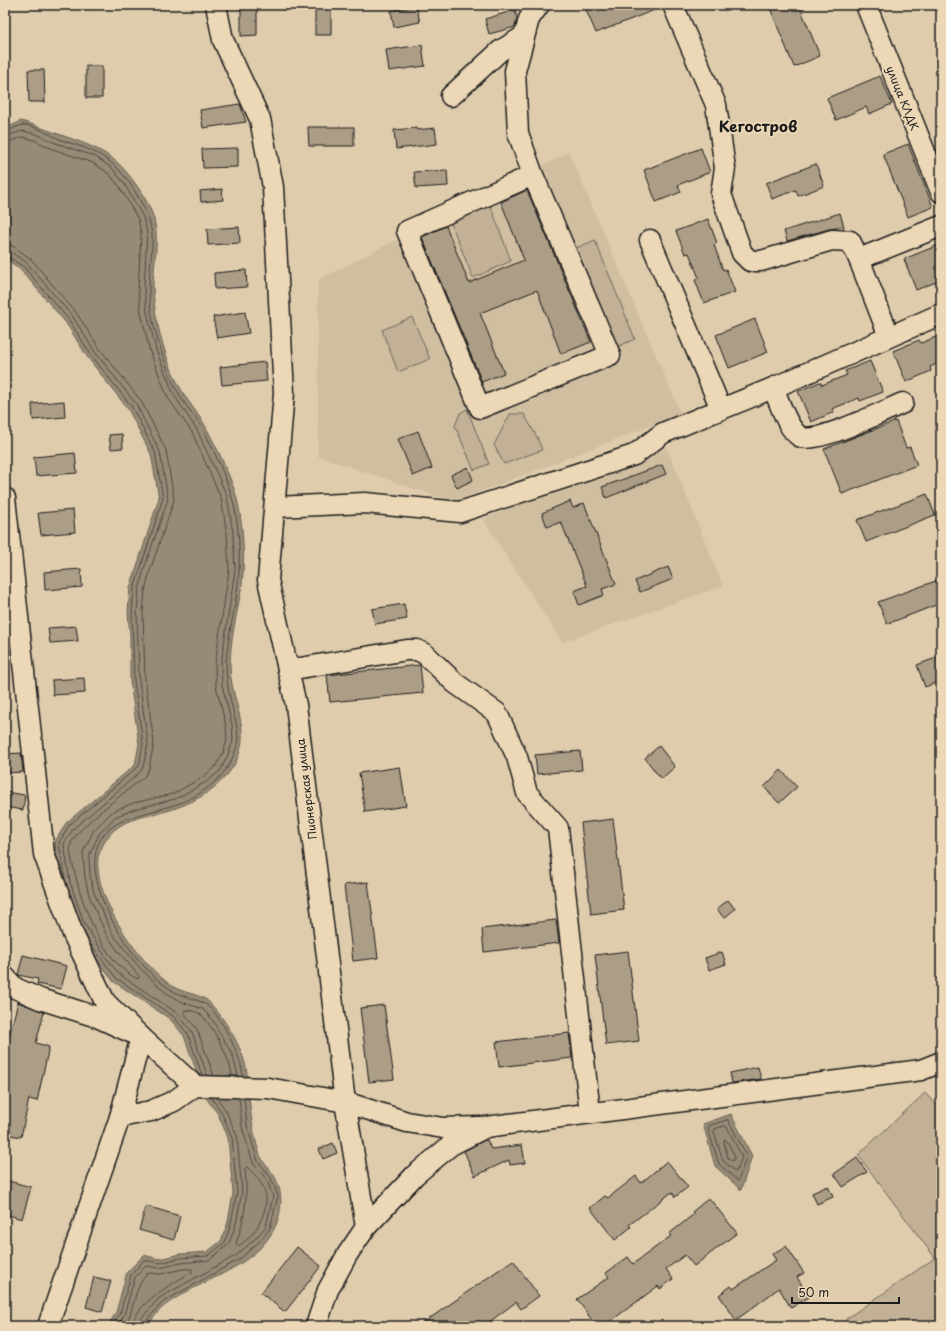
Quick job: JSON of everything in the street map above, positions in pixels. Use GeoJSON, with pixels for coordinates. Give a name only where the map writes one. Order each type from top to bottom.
{"type":"FeatureCollection","features":[{"type":"Feature","properties":{"kind":"street","name":"Пионерская улица"},"geometry":{"type":"LineString","coordinates":[[216,5],[223,40],[260,119],[273,187],[284,393],[268,580],[296,705],[345,1102],[366,1227]]}},
{"type":"Feature","properties":{"kind":"street"},"geometry":{"type":"LineString","coordinates":[[533,175],[407,231],[480,408],[610,355],[533,175],[518,133],[515,71],[529,19],[539,5]]}},
{"type":"Feature","properties":{"kind":"street"},"geometry":{"type":"LineString","coordinates":[[673,5],[716,105],[725,168],[721,194],[742,253],[750,260],[760,261],[832,240],[850,241],[860,259],[890,336]]}},
{"type":"Feature","properties":{"kind":"street","name":"улица КЛДК"},"geometry":{"type":"LineString","coordinates":[[866,5],[941,192]]}},
{"type":"Feature","properties":{"kind":"street"},"geometry":{"type":"LineString","coordinates":[[451,96],[500,51],[524,36]]}},
{"type":"Feature","properties":{"kind":"street"},"geometry":{"type":"LineString","coordinates":[[860,259],[941,226]]}},
{"type":"Feature","properties":{"kind":"street"},"geometry":{"type":"LineString","coordinates":[[650,240],[721,408]]}},
{"type":"Feature","properties":{"kind":"street"},"geometry":{"type":"LineString","coordinates":[[275,507],[366,503],[460,512],[634,455],[663,433],[773,388],[941,314]]}},
{"type":"Feature","properties":{"kind":"street"},"geometry":{"type":"LineString","coordinates":[[773,388],[794,431],[801,437],[806,438],[827,435],[903,403]]}},
{"type":"Feature","properties":{"kind":"street"},"geometry":{"type":"LineString","coordinates":[[5,498],[44,854],[73,934],[105,1002],[195,1086]]}},
{"type":"Feature","properties":{"kind":"street"},"geometry":{"type":"LineString","coordinates":[[288,670],[407,650],[417,650],[425,654],[455,683],[497,713],[517,757],[527,793],[558,828],[590,1113]]}},
{"type":"Feature","properties":{"kind":"street"},"geometry":{"type":"LineString","coordinates":[[5,977],[15,988],[40,999],[97,1017],[141,1037]]}},
{"type":"Feature","properties":{"kind":"street"},"geometry":{"type":"LineString","coordinates":[[48,1326],[120,1117],[141,1037]]}},
{"type":"Feature","properties":{"kind":"street"},"geometry":{"type":"LineString","coordinates":[[120,1117],[151,1111],[174,1100],[195,1086],[268,1088],[345,1102],[407,1122],[443,1128],[486,1127],[921,1070],[941,1062]]}},
{"type":"Feature","properties":{"kind":"street"},"geometry":{"type":"LineString","coordinates":[[316,1326],[328,1290],[347,1255],[366,1227],[416,1175],[445,1150],[486,1127]]}},
{"type":"Feature","properties":{"kind":"shaded area"},"geometry":{"type":"Polygon","coordinates":[[[569,152],[681,414],[454,502],[318,456],[318,280],[569,152]]]}},
{"type":"Feature","properties":{"kind":"shaded area"},"geometry":{"type":"Polygon","coordinates":[[[488,199],[511,261],[473,278],[448,216],[488,199]]]}},
{"type":"Feature","properties":{"kind":"shaded area"},"geometry":{"type":"Polygon","coordinates":[[[595,240],[635,339],[617,347],[576,248],[595,240]]]}},
{"type":"Feature","properties":{"kind":"shaded area"},"geometry":{"type":"Polygon","coordinates":[[[412,317],[430,359],[398,372],[382,330],[412,317]]]}},
{"type":"Feature","properties":{"kind":"shaded area"},"geometry":{"type":"Polygon","coordinates":[[[467,409],[489,464],[474,470],[455,426],[460,413],[467,409]]]}},
{"type":"Feature","properties":{"kind":"shaded area"},"geometry":{"type":"Polygon","coordinates":[[[510,414],[524,414],[537,437],[542,450],[504,464],[494,445],[510,414]]]}},
{"type":"Feature","properties":{"kind":"shaded area"},"geometry":{"type":"Polygon","coordinates":[[[667,448],[723,586],[562,642],[483,519],[667,448]]]}},
{"type":"Feature","properties":{"kind":"shaded area"},"geometry":{"type":"Polygon","coordinates":[[[925,1093],[941,1110],[941,1326],[849,1326],[846,1319],[935,1258],[858,1155],[925,1093]]]}},
{"type":"Feature","properties":{"kind":"water"},"geometry":{"type":"Polygon","coordinates":[[[21,121],[82,143],[107,155],[121,166],[128,174],[147,203],[155,222],[156,231],[153,289],[156,318],[162,341],[178,384],[203,422],[225,466],[238,502],[242,527],[243,580],[232,637],[230,656],[232,685],[242,732],[240,753],[228,774],[199,798],[176,808],[127,822],[118,827],[110,834],[100,852],[98,857],[98,873],[103,891],[121,929],[146,962],[159,976],[172,986],[207,1000],[217,1011],[236,1040],[243,1056],[247,1073],[252,1124],[260,1155],[277,1181],[281,1202],[279,1217],[273,1231],[264,1244],[239,1265],[180,1295],[164,1306],[147,1326],[108,1326],[116,1312],[127,1272],[144,1255],[159,1259],[180,1254],[207,1252],[221,1241],[228,1222],[233,1193],[228,1138],[218,1114],[206,1098],[184,1036],[170,1019],[113,981],[87,947],[57,862],[55,842],[66,823],[135,765],[139,744],[130,681],[130,635],[128,612],[130,588],[159,498],[151,454],[128,409],[88,358],[66,323],[21,270],[5,258],[5,129],[21,121]]]}},
{"type":"Feature","properties":{"kind":"water"},"geometry":{"type":"Polygon","coordinates":[[[731,1114],[752,1156],[741,1190],[715,1166],[703,1124],[731,1114]]]}},
{"type":"Feature","properties":{"kind":"building"},"geometry":{"type":"Polygon","coordinates":[[[241,5],[257,5],[257,35],[241,36],[241,5]]]}},
{"type":"Feature","properties":{"kind":"building"},"geometry":{"type":"Polygon","coordinates":[[[315,5],[331,5],[331,35],[315,35],[315,5]]]}},
{"type":"Feature","properties":{"kind":"building"},"geometry":{"type":"Polygon","coordinates":[[[584,5],[662,5],[662,7],[596,33],[584,5]]]}},
{"type":"Feature","properties":{"kind":"building"},"geometry":{"type":"Polygon","coordinates":[[[777,5],[799,5],[820,56],[794,67],[770,8],[777,5]]]}},
{"type":"Feature","properties":{"kind":"building"},"geometry":{"type":"Polygon","coordinates":[[[416,6],[420,22],[394,27],[391,11],[416,6]]]}},
{"type":"Feature","properties":{"kind":"building"},"geometry":{"type":"Polygon","coordinates":[[[515,10],[517,18],[515,27],[489,34],[485,19],[515,10]]]}},
{"type":"Feature","properties":{"kind":"building"},"geometry":{"type":"Polygon","coordinates":[[[422,45],[425,66],[389,71],[386,50],[422,45]]]}},
{"type":"Feature","properties":{"kind":"building"},"geometry":{"type":"Polygon","coordinates":[[[86,66],[102,66],[102,98],[86,98],[86,66]]]}},
{"type":"Feature","properties":{"kind":"building"},"geometry":{"type":"Polygon","coordinates":[[[28,70],[44,70],[45,102],[29,102],[28,70]]]}},
{"type":"Feature","properties":{"kind":"building"},"geometry":{"type":"Polygon","coordinates":[[[880,76],[892,104],[869,114],[866,107],[836,120],[827,98],[880,76]]]}},
{"type":"Feature","properties":{"kind":"building"},"geometry":{"type":"Polygon","coordinates":[[[240,104],[246,122],[203,128],[200,110],[240,104]]]}},
{"type":"Feature","properties":{"kind":"building"},"geometry":{"type":"Polygon","coordinates":[[[308,127],[354,127],[354,146],[309,146],[308,127]]]}},
{"type":"Feature","properties":{"kind":"building"},"geometry":{"type":"Polygon","coordinates":[[[416,128],[417,130],[435,128],[437,144],[396,149],[394,130],[416,128]]]}},
{"type":"Feature","properties":{"kind":"building"},"geometry":{"type":"Polygon","coordinates":[[[908,144],[933,207],[908,217],[883,154],[908,144]]]}},
{"type":"Feature","properties":{"kind":"building"},"geometry":{"type":"Polygon","coordinates":[[[238,148],[238,167],[203,168],[202,149],[238,148]]]}},
{"type":"Feature","properties":{"kind":"building"},"geometry":{"type":"Polygon","coordinates":[[[701,148],[710,172],[678,185],[681,192],[656,202],[644,170],[701,148]]]}},
{"type":"Feature","properties":{"kind":"building"},"geometry":{"type":"Polygon","coordinates":[[[816,164],[824,186],[798,196],[796,190],[772,199],[766,183],[816,164]]]}},
{"type":"Feature","properties":{"kind":"building"},"geometry":{"type":"Polygon","coordinates":[[[447,170],[448,186],[416,188],[414,172],[447,170]]]}},
{"type":"Feature","properties":{"kind":"building"},"geometry":{"type":"Polygon","coordinates":[[[222,189],[223,200],[201,202],[200,191],[222,189]]]}},
{"type":"Feature","properties":{"kind":"building"},"geometry":{"type":"Polygon","coordinates":[[[527,190],[591,342],[561,354],[537,290],[480,313],[504,373],[482,382],[422,237],[446,226],[469,283],[524,260],[501,202],[527,190]]]}},
{"type":"Feature","properties":{"kind":"building"},"geometry":{"type":"Polygon","coordinates":[[[840,213],[844,227],[829,229],[787,241],[784,231],[840,213]]]}},
{"type":"Feature","properties":{"kind":"building"},"geometry":{"type":"Polygon","coordinates":[[[708,219],[717,243],[714,245],[723,270],[726,269],[735,292],[704,303],[695,280],[699,278],[689,253],[685,254],[676,231],[708,219]]]}},
{"type":"Feature","properties":{"kind":"building"},"geometry":{"type":"Polygon","coordinates":[[[239,227],[240,243],[208,245],[207,229],[239,227]]]}},
{"type":"Feature","properties":{"kind":"building"},"geometry":{"type":"Polygon","coordinates":[[[941,244],[941,280],[916,290],[904,259],[941,244]]]}},
{"type":"Feature","properties":{"kind":"building"},"geometry":{"type":"Polygon","coordinates":[[[246,270],[247,287],[215,289],[214,273],[246,270]]]}},
{"type":"Feature","properties":{"kind":"building"},"geometry":{"type":"Polygon","coordinates":[[[245,312],[249,333],[217,338],[213,317],[245,312]]]}},
{"type":"Feature","properties":{"kind":"building"},"geometry":{"type":"Polygon","coordinates":[[[755,319],[768,352],[729,368],[716,335],[755,319]]]}},
{"type":"Feature","properties":{"kind":"building"},"geometry":{"type":"Polygon","coordinates":[[[941,335],[941,362],[930,367],[931,371],[906,382],[893,351],[919,340],[921,343],[941,335]]]}},
{"type":"Feature","properties":{"kind":"building"},"geometry":{"type":"Polygon","coordinates":[[[870,361],[883,392],[860,401],[859,398],[832,409],[834,412],[811,422],[798,391],[820,382],[822,385],[847,375],[845,371],[870,361]]]}},
{"type":"Feature","properties":{"kind":"building"},"geometry":{"type":"Polygon","coordinates":[[[265,362],[267,381],[222,385],[220,367],[265,362]]]}},
{"type":"Feature","properties":{"kind":"building"},"geometry":{"type":"Polygon","coordinates":[[[64,401],[65,417],[33,420],[32,404],[64,401]]]}},
{"type":"Feature","properties":{"kind":"building"},"geometry":{"type":"Polygon","coordinates":[[[896,421],[906,448],[910,447],[917,465],[842,494],[824,449],[896,421]]]}},
{"type":"Feature","properties":{"kind":"building"},"geometry":{"type":"Polygon","coordinates":[[[418,431],[432,468],[413,476],[398,439],[418,431]]]}},
{"type":"Feature","properties":{"kind":"building"},"geometry":{"type":"Polygon","coordinates":[[[122,434],[123,448],[111,449],[109,435],[122,434]]]}},
{"type":"Feature","properties":{"kind":"building"},"geometry":{"type":"Polygon","coordinates":[[[75,453],[77,473],[36,476],[34,457],[75,453]]]}},
{"type":"Feature","properties":{"kind":"building"},"geometry":{"type":"Polygon","coordinates":[[[662,465],[666,474],[606,498],[602,487],[662,465]]]}},
{"type":"Feature","properties":{"kind":"building"},"geometry":{"type":"Polygon","coordinates":[[[468,467],[473,480],[457,488],[451,475],[468,467]]]}},
{"type":"Feature","properties":{"kind":"building"},"geometry":{"type":"Polygon","coordinates":[[[927,494],[935,515],[866,542],[857,520],[927,494]]]}},
{"type":"Feature","properties":{"kind":"building"},"geometry":{"type":"Polygon","coordinates":[[[570,501],[573,508],[584,503],[616,584],[602,589],[604,595],[579,605],[574,591],[587,586],[561,522],[547,527],[542,513],[570,501]]]}},
{"type":"Feature","properties":{"kind":"building"},"geometry":{"type":"Polygon","coordinates":[[[73,510],[75,532],[41,535],[38,513],[73,510]]]}},
{"type":"Feature","properties":{"kind":"building"},"geometry":{"type":"Polygon","coordinates":[[[668,567],[673,579],[640,592],[635,581],[668,567]]]}},
{"type":"Feature","properties":{"kind":"building"},"geometry":{"type":"Polygon","coordinates":[[[81,569],[82,587],[45,590],[44,572],[81,569]]]}},
{"type":"Feature","properties":{"kind":"building"},"geometry":{"type":"Polygon","coordinates":[[[941,579],[941,603],[887,624],[878,602],[941,579]]]}},
{"type":"Feature","properties":{"kind":"building"},"geometry":{"type":"Polygon","coordinates":[[[404,604],[407,619],[375,624],[372,609],[404,604]]]}},
{"type":"Feature","properties":{"kind":"building"},"geometry":{"type":"Polygon","coordinates":[[[76,626],[78,641],[50,643],[48,628],[76,626]]]}},
{"type":"Feature","properties":{"kind":"building"},"geometry":{"type":"Polygon","coordinates":[[[941,656],[941,681],[925,687],[917,665],[941,656]]]}},
{"type":"Feature","properties":{"kind":"building"},"geometry":{"type":"Polygon","coordinates":[[[420,665],[423,693],[330,702],[327,675],[420,665]]]}},
{"type":"Feature","properties":{"kind":"building"},"geometry":{"type":"Polygon","coordinates":[[[84,678],[85,693],[53,695],[52,680],[84,678]]]}},
{"type":"Feature","properties":{"kind":"building"},"geometry":{"type":"Polygon","coordinates":[[[659,746],[675,767],[661,779],[645,758],[659,746]]]}},
{"type":"Feature","properties":{"kind":"building"},"geometry":{"type":"Polygon","coordinates":[[[580,751],[582,770],[537,774],[535,755],[580,751]]]}},
{"type":"Feature","properties":{"kind":"building"},"geometry":{"type":"Polygon","coordinates":[[[21,753],[23,772],[5,773],[5,754],[21,753]]]}},
{"type":"Feature","properties":{"kind":"building"},"geometry":{"type":"Polygon","coordinates":[[[400,767],[406,806],[365,812],[359,773],[400,767]]]}},
{"type":"Feature","properties":{"kind":"building"},"geometry":{"type":"Polygon","coordinates":[[[781,770],[797,787],[779,803],[764,787],[781,770]]]}},
{"type":"Feature","properties":{"kind":"building"},"geometry":{"type":"Polygon","coordinates":[[[5,792],[25,795],[23,810],[5,807],[5,792]]]}},
{"type":"Feature","properties":{"kind":"building"},"geometry":{"type":"Polygon","coordinates":[[[613,819],[624,910],[591,914],[581,823],[613,819]]]}},
{"type":"Feature","properties":{"kind":"building"},"geometry":{"type":"Polygon","coordinates":[[[368,882],[378,958],[353,961],[344,885],[368,882]]]}},
{"type":"Feature","properties":{"kind":"building"},"geometry":{"type":"Polygon","coordinates":[[[728,900],[735,909],[724,918],[717,909],[728,900]]]}},
{"type":"Feature","properties":{"kind":"building"},"geometry":{"type":"Polygon","coordinates":[[[556,920],[559,943],[484,952],[482,929],[556,920]]]}},
{"type":"Feature","properties":{"kind":"building"},"geometry":{"type":"Polygon","coordinates":[[[628,951],[639,1041],[606,1045],[595,955],[628,951]]]}},
{"type":"Feature","properties":{"kind":"building"},"geometry":{"type":"Polygon","coordinates":[[[722,952],[726,964],[709,970],[705,958],[722,952]]]}},
{"type":"Feature","properties":{"kind":"building"},"geometry":{"type":"Polygon","coordinates":[[[23,955],[67,966],[61,989],[37,984],[38,979],[18,975],[23,955]]]}},
{"type":"Feature","properties":{"kind":"building"},"geometry":{"type":"Polygon","coordinates":[[[18,1002],[44,1012],[36,1043],[49,1047],[37,1101],[29,1099],[21,1137],[5,1134],[5,1036],[9,1037],[18,1002]]]}},
{"type":"Feature","properties":{"kind":"building"},"geometry":{"type":"Polygon","coordinates":[[[384,1005],[394,1079],[369,1082],[360,1008],[384,1005]]]}},
{"type":"Feature","properties":{"kind":"building"},"geometry":{"type":"Polygon","coordinates":[[[569,1033],[572,1058],[499,1067],[496,1042],[569,1033]]]}},
{"type":"Feature","properties":{"kind":"building"},"geometry":{"type":"Polygon","coordinates":[[[758,1067],[761,1079],[732,1083],[730,1073],[758,1067]]]}},
{"type":"Feature","properties":{"kind":"building"},"geometry":{"type":"Polygon","coordinates":[[[487,1140],[491,1149],[522,1145],[525,1163],[510,1165],[509,1160],[475,1176],[464,1151],[487,1140]]]}},
{"type":"Feature","properties":{"kind":"building"},"geometry":{"type":"Polygon","coordinates":[[[333,1143],[337,1153],[323,1159],[319,1149],[333,1143]]]}},
{"type":"Feature","properties":{"kind":"building"},"geometry":{"type":"Polygon","coordinates":[[[857,1158],[867,1172],[843,1187],[834,1174],[857,1158]]]}},
{"type":"Feature","properties":{"kind":"building"},"geometry":{"type":"Polygon","coordinates":[[[667,1161],[688,1187],[675,1197],[672,1192],[629,1225],[631,1227],[615,1240],[590,1208],[605,1196],[608,1198],[636,1176],[641,1183],[667,1161]]]}},
{"type":"Feature","properties":{"kind":"building"},"geometry":{"type":"Polygon","coordinates":[[[5,1180],[31,1187],[22,1219],[5,1214],[5,1180]]]}},
{"type":"Feature","properties":{"kind":"building"},"geometry":{"type":"Polygon","coordinates":[[[828,1186],[833,1197],[817,1204],[812,1193],[828,1186]]]}},
{"type":"Feature","properties":{"kind":"building"},"geometry":{"type":"Polygon","coordinates":[[[709,1198],[737,1233],[694,1266],[685,1255],[666,1269],[673,1279],[660,1289],[658,1286],[604,1326],[596,1326],[577,1299],[609,1277],[606,1273],[628,1257],[633,1264],[671,1236],[669,1234],[694,1214],[692,1212],[709,1198]]]}},
{"type":"Feature","properties":{"kind":"building"},"geometry":{"type":"Polygon","coordinates":[[[146,1206],[180,1216],[174,1240],[139,1230],[146,1206]]]}},
{"type":"Feature","properties":{"kind":"building"},"geometry":{"type":"Polygon","coordinates":[[[786,1246],[804,1273],[797,1277],[809,1297],[791,1308],[779,1288],[736,1320],[719,1295],[731,1286],[733,1289],[776,1260],[772,1254],[786,1246]]]}},
{"type":"Feature","properties":{"kind":"building"},"geometry":{"type":"Polygon","coordinates":[[[297,1247],[321,1266],[285,1312],[261,1293],[297,1247]]]}},
{"type":"Feature","properties":{"kind":"building"},"geometry":{"type":"Polygon","coordinates":[[[513,1260],[539,1296],[521,1309],[516,1302],[484,1326],[419,1326],[513,1260]]]}},
{"type":"Feature","properties":{"kind":"building"},"geometry":{"type":"Polygon","coordinates":[[[94,1277],[111,1281],[102,1312],[86,1307],[94,1277]]]}},
{"type":"Feature","properties":{"kind":"district","name":"Кегостров"},"geometry":{"type":"Point","coordinates":[758,125]}}]}
